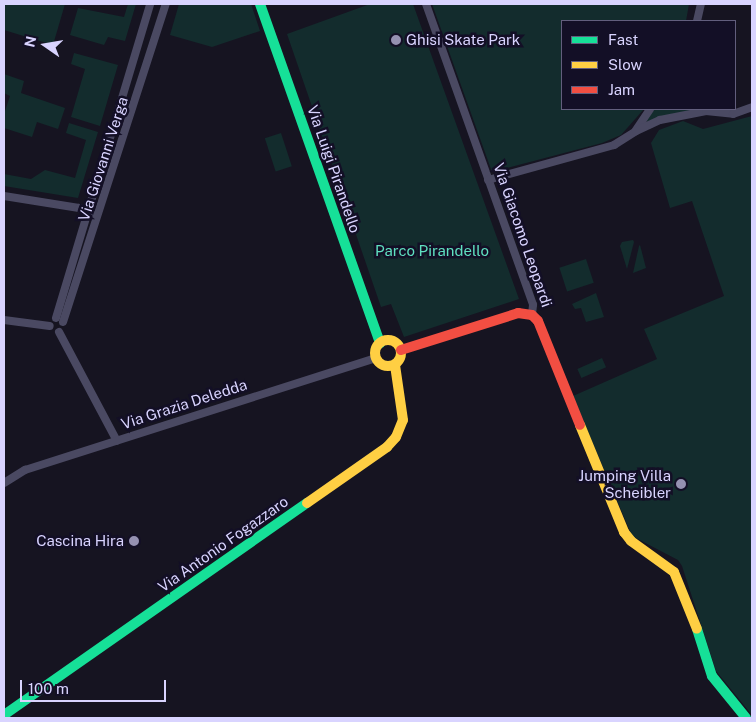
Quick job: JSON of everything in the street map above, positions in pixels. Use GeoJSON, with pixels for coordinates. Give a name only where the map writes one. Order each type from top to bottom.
{"type":"FeatureCollection","features":[{"type":"Feature","properties":{"kind":"street","name":"Via Giovanni Verga"},"geometry":{"type":"LineString","coordinates":[[59,320],[88,212],[150,4]]}},
{"type":"Feature","properties":{"kind":"street","name":"Via Giovanni Verga"},"geometry":{"type":"LineString","coordinates":[[59,320],[98,218],[166,4]]}},
{"type":"Feature","properties":{"kind":"street","name":"Via Luigi Pirandello"},"geometry":{"type":"LineString","coordinates":[[260,4],[380,343]]}},
{"type":"Feature","properties":{"kind":"street","name":"Via Giacomo Leopardi"},"geometry":{"type":"LineString","coordinates":[[426,4],[533,305],[532,315],[544,330],[624,532],[631,542],[674,572],[684,591],[712,676],[746,718]]}},
{"type":"Feature","properties":{"kind":"street"},"geometry":{"type":"LineString","coordinates":[[697,20],[701,4]]}},
{"type":"Feature","properties":{"kind":"street"},"geometry":{"type":"LineString","coordinates":[[488,180],[614,145],[636,130],[660,120],[705,110],[733,114],[752,107]]}},
{"type":"Feature","properties":{"kind":"street"},"geometry":{"type":"LineString","coordinates":[[636,130],[649,110]]}},
{"type":"Feature","properties":{"kind":"street"},"geometry":{"type":"LineString","coordinates":[[4,196],[88,212],[98,218]]}},
{"type":"Feature","properties":{"kind":"street"},"geometry":{"type":"LineString","coordinates":[[401,350],[512,314],[532,315]]}},
{"type":"Feature","properties":{"kind":"street"},"geometry":{"type":"LineString","coordinates":[[4,320],[50,326],[59,320],[64,328],[60,332],[54,332],[50,326]]}},
{"type":"Feature","properties":{"kind":"street"},"geometry":{"type":"LineString","coordinates":[[60,332],[117,441]]}},
{"type":"Feature","properties":{"kind":"street"},"geometry":{"type":"LineString","coordinates":[[392,341],[401,350],[400,358],[395,365],[382,364],[376,358],[380,343],[392,341]]}},
{"type":"Feature","properties":{"kind":"street","name":"Via Grazia Deledda"},"geometry":{"type":"LineString","coordinates":[[4,483],[16,473],[376,358]]}},
{"type":"Feature","properties":{"kind":"street","name":"Via Antonio Fogazzaro"},"geometry":{"type":"LineString","coordinates":[[4,715],[387,447],[396,437],[403,420],[395,365]]}},
{"type":"Feature","properties":{"kind":"green space"},"geometry":{"type":"Polygon","coordinates":[[[4,4],[65,4],[53,45],[4,30],[4,4]]]}},
{"type":"Feature","properties":{"kind":"green space"},"geometry":{"type":"Polygon","coordinates":[[[128,4],[136,4],[125,41],[108,37],[104,45],[70,35],[78,8],[124,17],[128,4]]]}},
{"type":"Feature","properties":{"kind":"green space"},"geometry":{"type":"Polygon","coordinates":[[[179,4],[251,4],[260,31],[212,47],[170,35],[179,4]]]}},
{"type":"Feature","properties":{"kind":"green space","name":"Parco Pirandello"},"geometry":{"type":"Polygon","coordinates":[[[370,4],[413,4],[519,299],[404,337],[391,304],[381,307],[287,34],[370,4]]]}},
{"type":"Feature","properties":{"kind":"green space"},"geometry":{"type":"Polygon","coordinates":[[[432,4],[689,4],[686,20],[561,20],[561,110],[643,110],[621,135],[602,143],[492,172],[432,4]]]}},
{"type":"Feature","properties":{"kind":"green space"},"geometry":{"type":"Polygon","coordinates":[[[74,53],[118,65],[100,126],[71,117],[85,69],[71,64],[74,53]]]}},
{"type":"Feature","properties":{"kind":"green space"},"geometry":{"type":"Polygon","coordinates":[[[4,74],[24,81],[21,93],[65,108],[58,129],[37,122],[32,137],[4,128],[4,114],[10,96],[4,93],[4,74]]]}},
{"type":"Feature","properties":{"kind":"green space"},"geometry":{"type":"Polygon","coordinates":[[[654,110],[701,110],[664,116],[643,123],[654,110]]]}},
{"type":"Feature","properties":{"kind":"green space","name":"Jumping Villa Scheibler"},"geometry":{"type":"Polygon","coordinates":[[[752,116],[752,715],[716,671],[682,566],[678,560],[632,536],[573,396],[657,359],[644,329],[724,296],[692,201],[670,208],[651,143],[659,130],[683,121],[703,129],[752,116]]]}},
{"type":"Feature","properties":{"kind":"green space"},"geometry":{"type":"Polygon","coordinates":[[[69,123],[98,132],[78,198],[4,186],[4,174],[31,179],[45,170],[75,178],[86,140],[66,133],[69,123]]]}},
{"type":"Feature","properties":{"kind":"green space"},"geometry":{"type":"Polygon","coordinates":[[[281,133],[292,166],[276,172],[265,138],[281,133]]]}},
{"type":"Feature","properties":{"kind":"green space"},"geometry":{"type":"Polygon","coordinates":[[[633,240],[627,269],[620,246],[622,242],[633,240]]]}},
{"type":"Feature","properties":{"kind":"green space"},"geometry":{"type":"Polygon","coordinates":[[[639,246],[646,268],[633,273],[639,246]]]}},
{"type":"Feature","properties":{"kind":"green space"},"geometry":{"type":"Polygon","coordinates":[[[586,259],[594,283],[567,291],[559,268],[586,259]]]}},
{"type":"Feature","properties":{"kind":"green space"},"geometry":{"type":"Polygon","coordinates":[[[596,293],[604,317],[586,322],[581,308],[575,309],[572,304],[596,293]]]}},
{"type":"Feature","properties":{"kind":"green space"},"geometry":{"type":"Polygon","coordinates":[[[602,358],[606,367],[581,378],[577,369],[602,358]]]}},
{"type":"Feature","properties":{"kind":"traffic: fast"},"geometry":{"type":"LineString","coordinates":[[260,4],[380,343]]}},
{"type":"Feature","properties":{"kind":"traffic: fast"},"geometry":{"type":"LineString","coordinates":[[4,715],[307,503]]}},
{"type":"Feature","properties":{"kind":"traffic: fast"},"geometry":{"type":"LineString","coordinates":[[697,629],[712,676],[746,718]]}},
{"type":"Feature","properties":{"kind":"traffic: slow"},"geometry":{"type":"LineString","coordinates":[[388,340],[397,344],[401,353],[397,362],[388,366],[379,362],[375,353],[379,344],[388,340]]}},
{"type":"Feature","properties":{"kind":"traffic: slow"},"geometry":{"type":"LineString","coordinates":[[307,503],[387,447],[396,437],[403,420],[395,365]]}},
{"type":"Feature","properties":{"kind":"traffic: slow"},"geometry":{"type":"LineString","coordinates":[[580,425],[624,532],[631,541],[674,572],[697,629]]}},
{"type":"Feature","properties":{"kind":"traffic: jam"},"geometry":{"type":"LineString","coordinates":[[401,350],[518,313],[532,315],[538,321],[580,425]]}},
{"type":"Feature","properties":{"kind":"place","name":"Ghisi Skate Park"},"geometry":{"type":"Point","coordinates":[396,40]}},
{"type":"Feature","properties":{"kind":"place","name":"Jumping Villa Scheibler"},"geometry":{"type":"Point","coordinates":[681,484]}},
{"type":"Feature","properties":{"kind":"place","name":"Cascina Hira"},"geometry":{"type":"Point","coordinates":[134,541]}}]}
